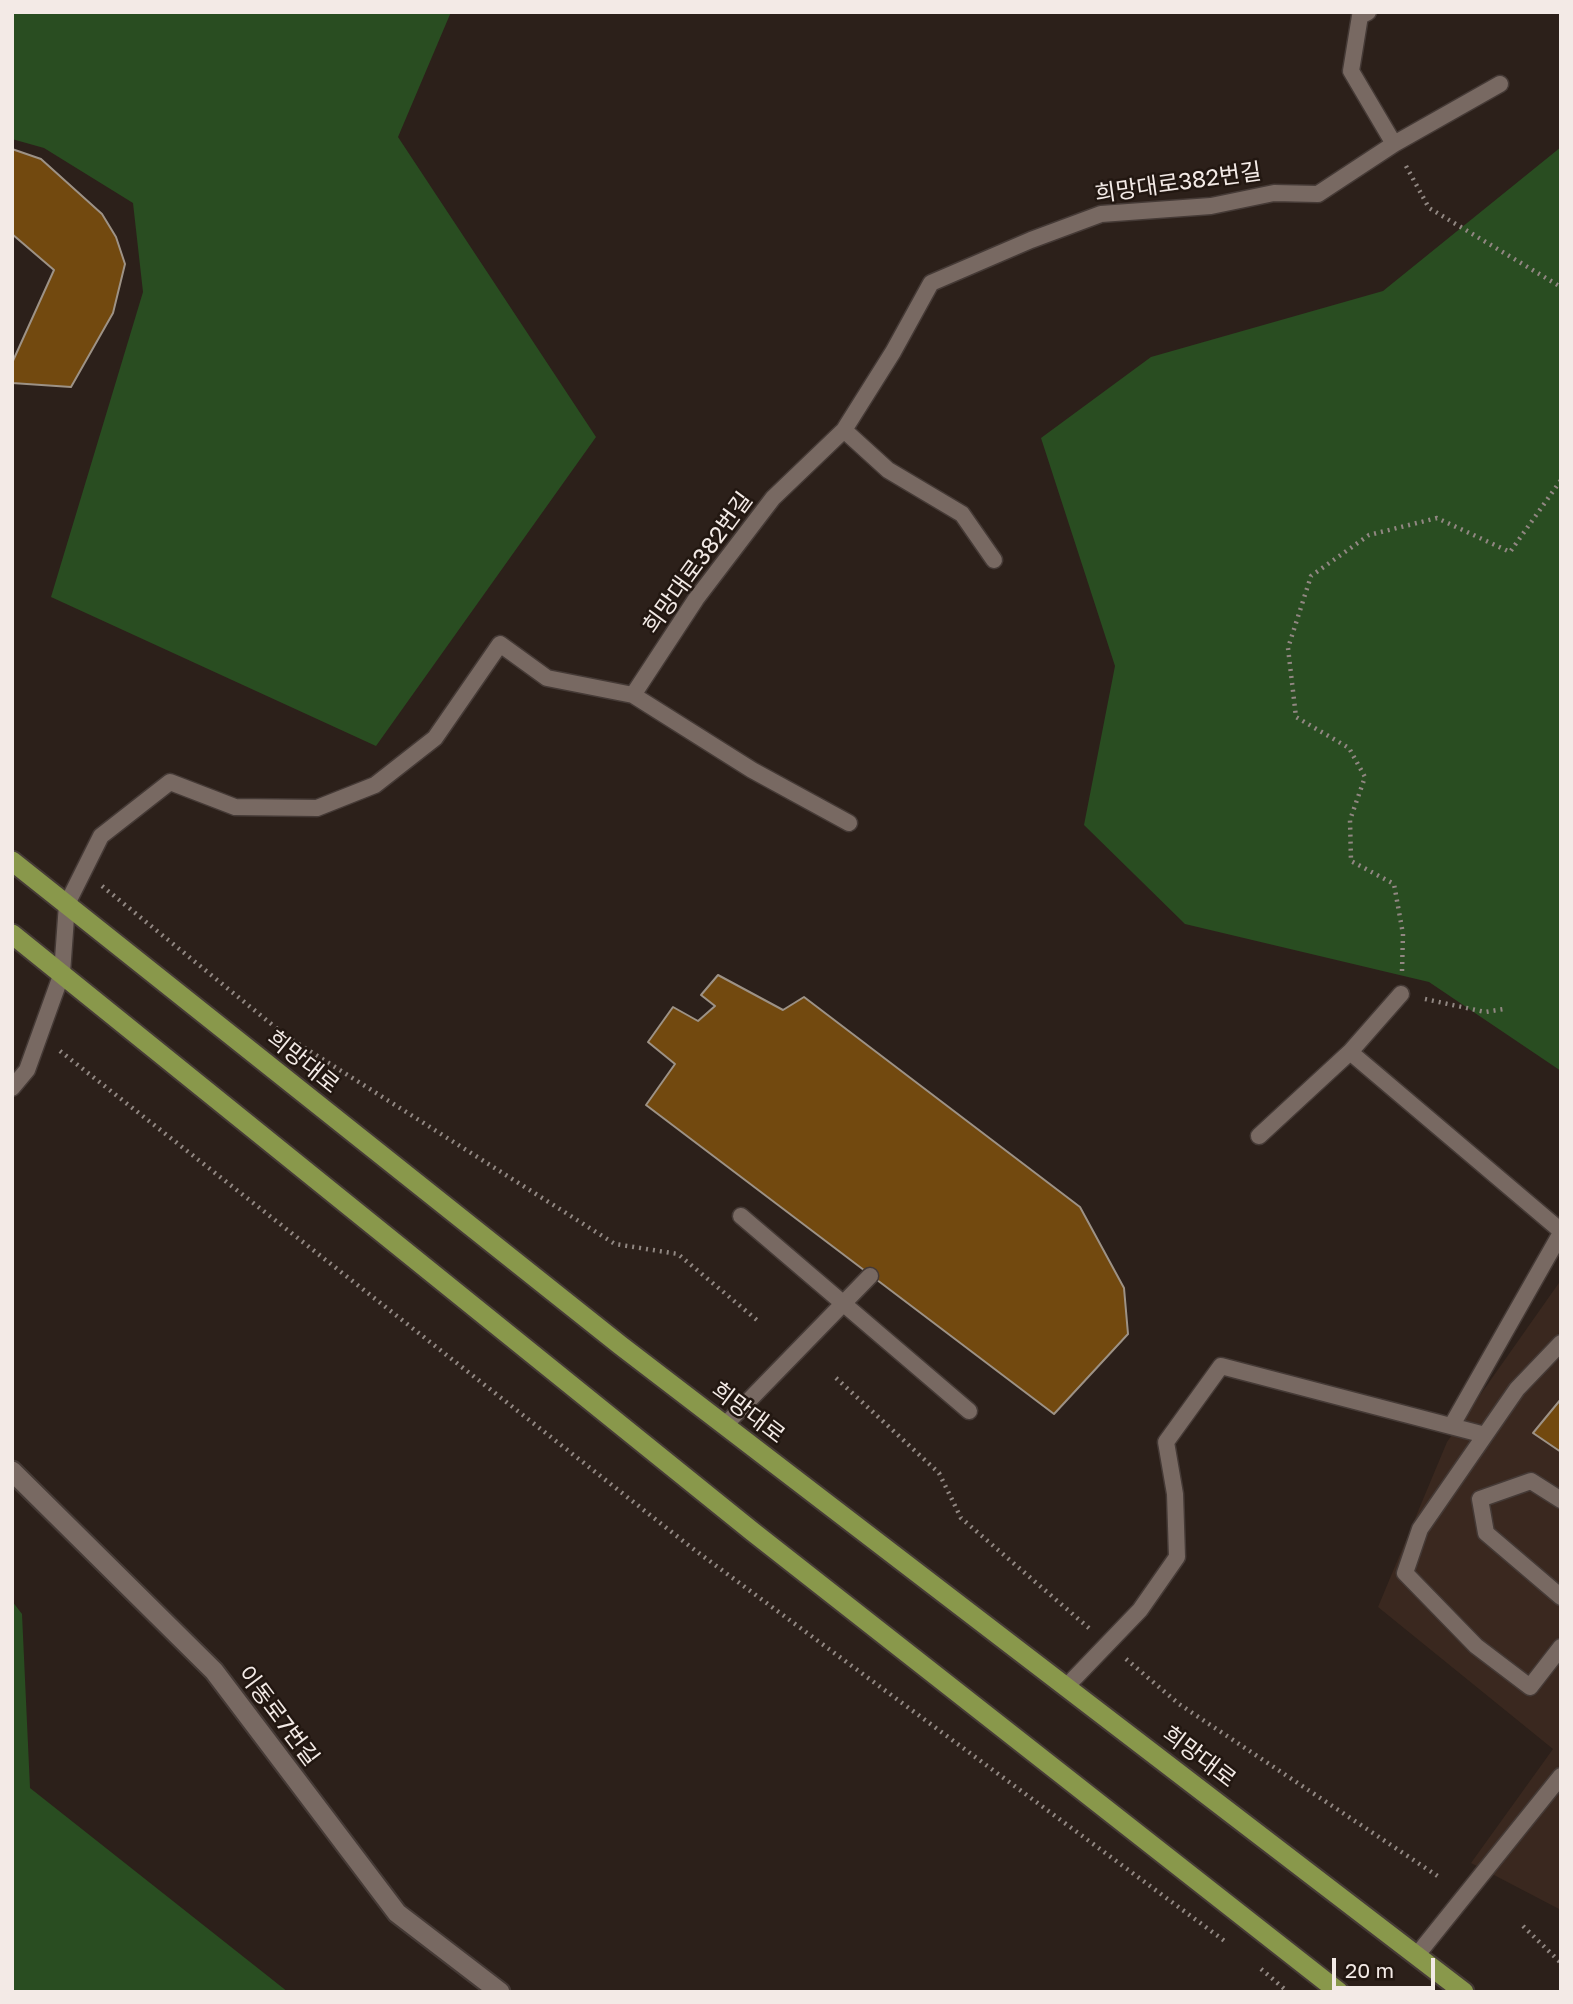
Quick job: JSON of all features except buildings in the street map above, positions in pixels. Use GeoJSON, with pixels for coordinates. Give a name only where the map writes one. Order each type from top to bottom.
{"type":"FeatureCollection","features":[{"type":"Feature","properties":{"kind":"main road","name":"희망대로"},"geometry":{"type":"LineString","coordinates":[[12,861],[620,1345],[1464,1992]]}},
{"type":"Feature","properties":{"kind":"main road"},"geometry":{"type":"LineString","coordinates":[[12,934],[753,1532],[1339,1992]]}},
{"type":"Feature","properties":{"kind":"street","name":"이동로7번길"},"geometry":{"type":"LineString","coordinates":[[12,1471],[214,1671],[397,1913],[500,1992]]}},
{"type":"Feature","properties":{"kind":"lane"},"geometry":{"type":"LineString","coordinates":[[1368,12],[1360,16],[1351,71],[1394,144]]}},
{"type":"Feature","properties":{"kind":"lane","name":"희망대로382번길"},"geometry":{"type":"LineString","coordinates":[[633,695],[696,599],[774,498],[844,430],[893,352],[931,283],[1031,240],[1101,214],[1211,206],[1274,193],[1318,194],[1394,144],[1500,84]]}},
{"type":"Feature","properties":{"kind":"lane"},"geometry":{"type":"LineString","coordinates":[[844,430],[888,470],[962,514],[994,560]]}},
{"type":"Feature","properties":{"kind":"lane"},"geometry":{"type":"LineString","coordinates":[[12,1087],[27,1070],[62,973],[67,904],[101,836],[170,782],[235,807],[317,808],[375,785],[435,738],[500,643],[547,678],[633,695],[752,770],[849,823]]}},
{"type":"Feature","properties":{"kind":"lane"},"geometry":{"type":"LineString","coordinates":[[1259,1136],[1350,1052],[1401,994]]}},
{"type":"Feature","properties":{"kind":"lane"},"geometry":{"type":"LineString","coordinates":[[1350,1052],[1561,1232],[1452,1425]]}},
{"type":"Feature","properties":{"kind":"lane"},"geometry":{"type":"LineString","coordinates":[[741,1216],[969,1411]]}},
{"type":"Feature","properties":{"kind":"lane"},"geometry":{"type":"LineString","coordinates":[[724,1425],[870,1276]]}},
{"type":"Feature","properties":{"kind":"lane"},"geometry":{"type":"LineString","coordinates":[[1561,1343],[1517,1389],[1420,1529],[1405,1573],[1476,1646],[1530,1687],[1561,1647]]}},
{"type":"Feature","properties":{"kind":"lane"},"geometry":{"type":"LineString","coordinates":[[1066,1687],[1140,1610],[1177,1557],[1175,1494],[1166,1442],[1221,1366],[1485,1434]]}},
{"type":"Feature","properties":{"kind":"lane"},"geometry":{"type":"LineString","coordinates":[[1561,1500],[1531,1481],[1480,1499],[1486,1533],[1561,1597]]}},
{"type":"Feature","properties":{"kind":"lane"},"geometry":{"type":"LineString","coordinates":[[1417,1955],[1561,1776]]}},
{"type":"Feature","properties":{"kind":"path"},"geometry":{"type":"LineString","coordinates":[[1394,144],[1429,208],[1561,288]]}},
{"type":"Feature","properties":{"kind":"path"},"geometry":{"type":"LineString","coordinates":[[1504,1009],[1485,1012],[1401,994],[1403,934],[1394,884],[1351,861],[1350,820],[1365,777],[1349,748],[1296,717],[1288,648],[1311,576],[1369,535],[1437,518],[1510,552],[1561,480]]}},
{"type":"Feature","properties":{"kind":"path"},"geometry":{"type":"LineString","coordinates":[[102,886],[286,1037],[615,1244],[678,1254],[758,1321]]}},
{"type":"Feature","properties":{"kind":"path"},"geometry":{"type":"LineString","coordinates":[[40,1035],[692,1548],[1233,1947]]}},
{"type":"Feature","properties":{"kind":"path"},"geometry":{"type":"LineString","coordinates":[[836,1378],[939,1474],[961,1518],[1179,1704],[1439,1877]]}},
{"type":"Feature","properties":{"kind":"path"},"geometry":{"type":"LineString","coordinates":[[1523,1926],[1561,1963]]}},
{"type":"Feature","properties":{"kind":"path"},"geometry":{"type":"LineString","coordinates":[[1253,1962],[1288,1992]]}},
{"type":"Feature","properties":{"kind":"shaded area"},"geometry":{"type":"Polygon","coordinates":[[[1561,1280],[1561,1910],[1471,1863],[1553,1749],[1378,1607],[1447,1442],[1561,1280]]]}},
{"type":"Feature","properties":{"kind":"green space"},"geometry":{"type":"Polygon","coordinates":[[[12,12],[451,12],[398,137],[596,437],[376,746],[51,597],[143,292],[133,203],[44,148],[12,139],[12,12]]]}},
{"type":"Feature","properties":{"kind":"green space"},"geometry":{"type":"Polygon","coordinates":[[[1561,147],[1561,1071],[1429,982],[1185,924],[1084,825],[1115,666],[1041,438],[1151,357],[1383,291],[1561,147]]]}},
{"type":"Feature","properties":{"kind":"green space"},"geometry":{"type":"Polygon","coordinates":[[[12,1601],[22,1614],[30,1788],[288,1992],[12,1992],[12,1601]]]}}]}
